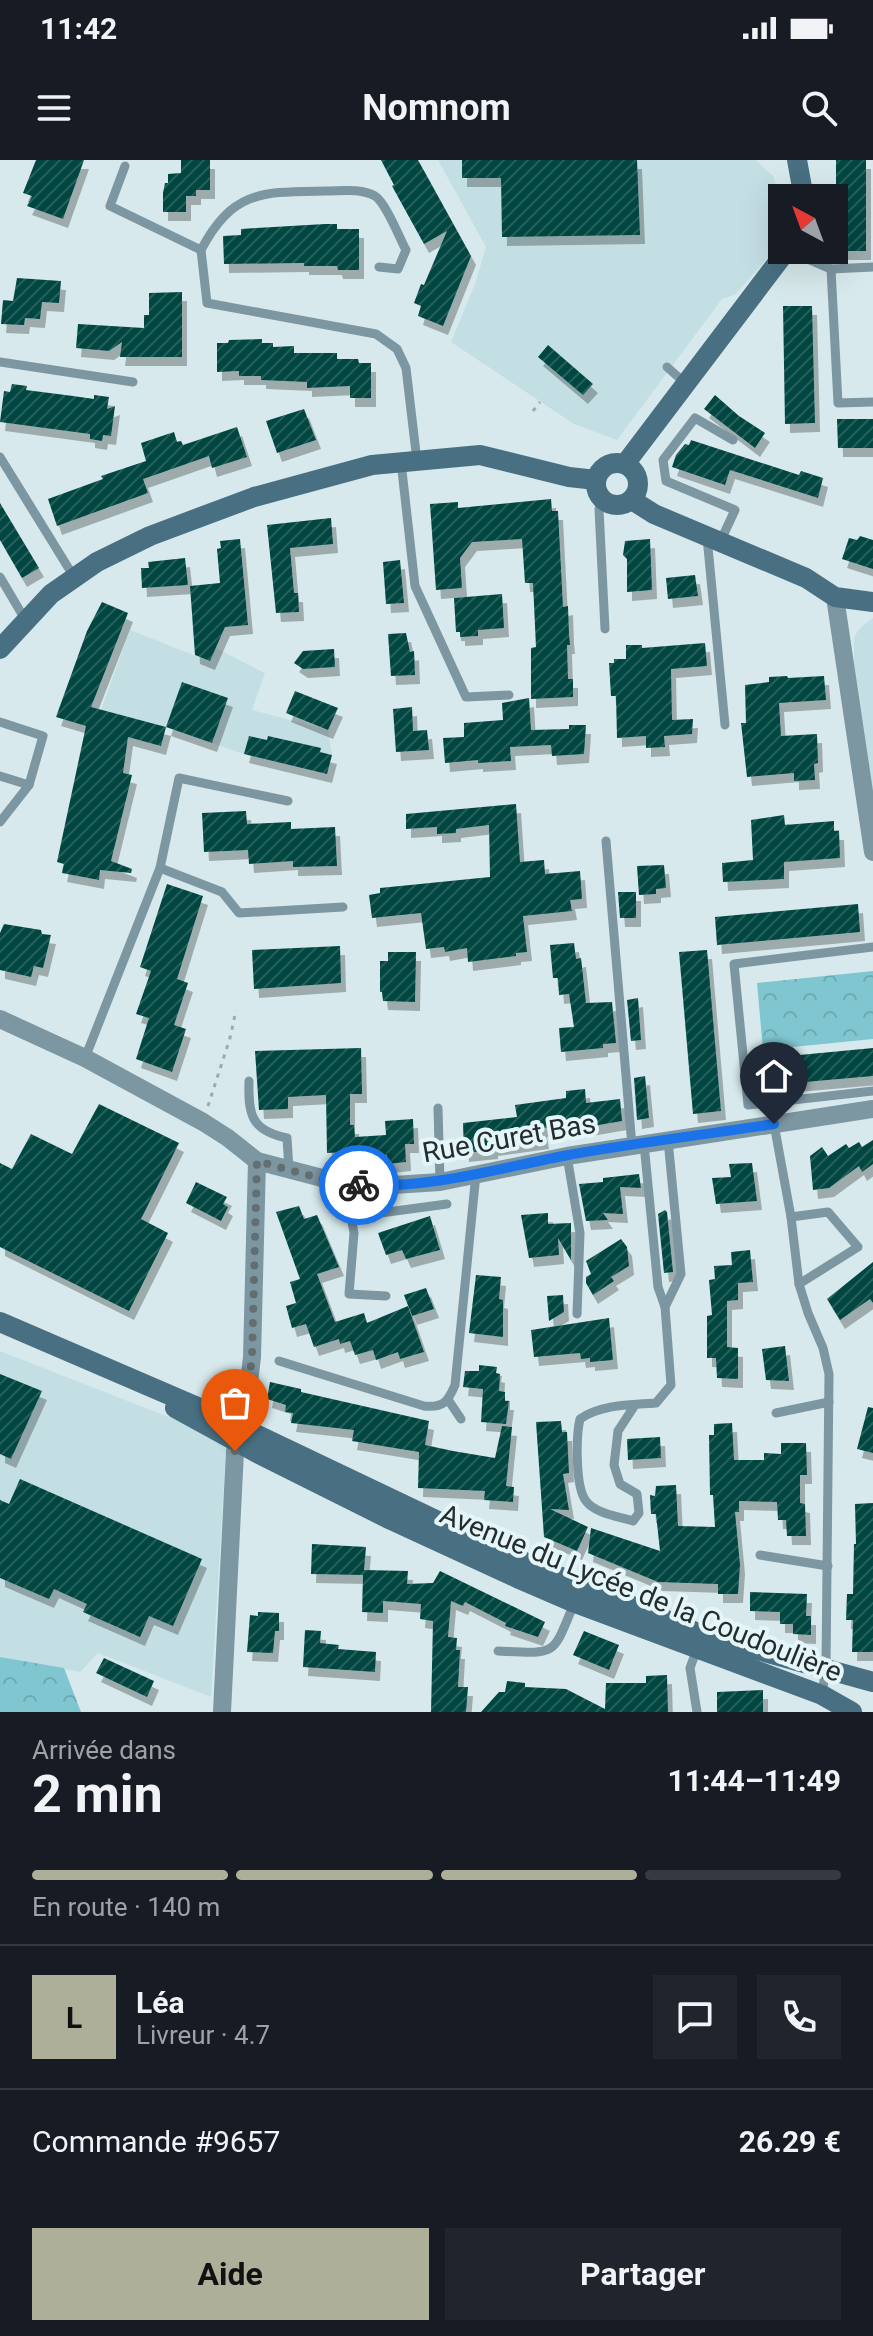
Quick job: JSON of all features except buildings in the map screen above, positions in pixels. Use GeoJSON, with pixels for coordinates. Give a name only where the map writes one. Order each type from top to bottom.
{"type":"FeatureCollection","features":[{"type":"Feature","properties":{"kind":"street"},"geometry":{"type":"LineString","coordinates":[[795,164],[800,184]]}},
{"type":"Feature","properties":{"kind":"street"},"geometry":{"type":"LineString","coordinates":[[625,464],[776,264]]}},
{"type":"Feature","properties":{"kind":"street"},"geometry":{"type":"LineString","coordinates":[[0,649],[51,594],[97,562],[150,536],[250,498],[372,465],[480,455],[569,477],[596,480]]}},
{"type":"Feature","properties":{"kind":"street"},"geometry":{"type":"LineString","coordinates":[[625,464],[635,472],[639,483],[632,500],[617,506],[604,501],[597,492],[596,480],[607,465],[625,464]]}},
{"type":"Feature","properties":{"kind":"street"},"geometry":{"type":"LineString","coordinates":[[632,500],[654,514],[806,578],[835,597],[873,602]]}},
{"type":"Feature","properties":{"kind":"street"},"geometry":{"type":"LineString","coordinates":[[835,597],[873,852]]}},
{"type":"Feature","properties":{"kind":"street","name":"Rue Curet Bas"},"geometry":{"type":"LineString","coordinates":[[0,1019],[85,1058],[203,1122],[257,1161],[345,1184],[378,1186],[440,1182],[567,1156],[873,1109]]}},
{"type":"Feature","properties":{"kind":"street"},"geometry":{"type":"LineString","coordinates":[[222,1712],[238,1435],[247,1400],[252,1357],[257,1161]]}},
{"type":"Feature","properties":{"kind":"street","name":"Avenue du Lycée de la Coudoulière"},"geometry":{"type":"LineString","coordinates":[[0,1322],[120,1373],[202,1424],[238,1435],[391,1520],[700,1642],[822,1695],[852,1712]]}},
{"type":"Feature","properties":{"kind":"street","name":"Avenue du Lycée de la Coudoulière"},"geometry":{"type":"LineString","coordinates":[[700,1642],[826,1667],[873,1682]]}},
{"type":"Feature","properties":{"kind":"lane"},"geometry":{"type":"LineString","coordinates":[[125,166],[110,206],[201,250]]}},
{"type":"Feature","properties":{"kind":"lane"},"geometry":{"type":"LineString","coordinates":[[379,267],[398,269],[406,250],[379,198],[363,191],[268,192],[237,204],[213,228],[201,250],[207,303],[376,334],[397,349],[406,368],[415,586],[466,697],[509,695]]}},
{"type":"Feature","properties":{"kind":"lane"},"geometry":{"type":"LineString","coordinates":[[819,264],[831,269],[873,267]]}},
{"type":"Feature","properties":{"kind":"lane"},"geometry":{"type":"LineString","coordinates":[[831,269],[838,403],[873,402]]}},
{"type":"Feature","properties":{"kind":"lane"},"geometry":{"type":"LineString","coordinates":[[0,362],[133,382]]}},
{"type":"Feature","properties":{"kind":"lane"},"geometry":{"type":"LineString","coordinates":[[667,367],[685,383]]}},
{"type":"Feature","properties":{"kind":"lane"},"geometry":{"type":"LineString","coordinates":[[725,725],[714,537],[735,510],[666,481],[663,460],[695,418],[733,440]]}},
{"type":"Feature","properties":{"kind":"lane"},"geometry":{"type":"LineString","coordinates":[[0,457],[75,578]]}},
{"type":"Feature","properties":{"kind":"lane"},"geometry":{"type":"LineString","coordinates":[[604,501],[599,509],[605,629]]}},
{"type":"Feature","properties":{"kind":"lane"},"geometry":{"type":"LineString","coordinates":[[0,577],[26,621]]}},
{"type":"Feature","properties":{"kind":"lane"},"geometry":{"type":"LineString","coordinates":[[0,722],[43,736],[29,785],[0,822]]}},
{"type":"Feature","properties":{"kind":"lane"},"geometry":{"type":"LineString","coordinates":[[0,776],[29,785]]}},
{"type":"Feature","properties":{"kind":"lane"},"geometry":{"type":"LineString","coordinates":[[85,1058],[160,868],[179,778],[288,801]]}},
{"type":"Feature","properties":{"kind":"lane"},"geometry":{"type":"LineString","coordinates":[[606,841],[638,1145],[658,1287],[665,1307],[671,1385],[656,1403],[635,1405],[605,1408],[589,1412],[580,1419],[577,1432],[580,1485],[586,1502],[633,1521],[639,1513],[637,1494],[620,1484],[614,1465],[618,1431],[635,1405]]}},
{"type":"Feature","properties":{"kind":"lane"},"geometry":{"type":"LineString","coordinates":[[160,868],[222,892],[239,913],[343,907]]}},
{"type":"Feature","properties":{"kind":"lane"},"geometry":{"type":"LineString","coordinates":[[873,947],[734,964],[748,1105],[873,1091]]}},
{"type":"Feature","properties":{"kind":"lane"},"geometry":{"type":"LineString","coordinates":[[249,1081],[248,1108],[263,1129],[271,1135],[287,1138],[289,1170]]}},
{"type":"Feature","properties":{"kind":"lane"},"geometry":{"type":"LineString","coordinates":[[438,1108],[440,1182]]}},
{"type":"Feature","properties":{"kind":"lane"},"geometry":{"type":"LineString","coordinates":[[774,1124],[791,1217],[799,1284],[823,1348],[829,1374],[826,1667],[822,1695]]}},
{"type":"Feature","properties":{"kind":"lane"},"geometry":{"type":"LineString","coordinates":[[665,1307],[681,1274],[668,1140]]}},
{"type":"Feature","properties":{"kind":"lane"},"geometry":{"type":"LineString","coordinates":[[567,1156],[580,1233],[577,1314]]}},
{"type":"Feature","properties":{"kind":"lane"},"geometry":{"type":"LineString","coordinates":[[279,1361],[424,1406],[437,1407],[449,1401],[455,1385],[476,1174]]}},
{"type":"Feature","properties":{"kind":"lane"},"geometry":{"type":"LineString","coordinates":[[345,1184],[354,1233],[349,1294],[386,1296]]}},
{"type":"Feature","properties":{"kind":"lane"},"geometry":{"type":"LineString","coordinates":[[351,1217],[447,1204]]}},
{"type":"Feature","properties":{"kind":"lane"},"geometry":{"type":"LineString","coordinates":[[791,1217],[828,1212],[858,1247],[799,1284]]}},
{"type":"Feature","properties":{"kind":"lane"},"geometry":{"type":"LineString","coordinates":[[449,1401],[461,1419]]}},
{"type":"Feature","properties":{"kind":"lane"},"geometry":{"type":"LineString","coordinates":[[776,1413],[829,1402]]}},
{"type":"Feature","properties":{"kind":"lane"},"geometry":{"type":"LineString","coordinates":[[760,1555],[828,1566]]}},
{"type":"Feature","properties":{"kind":"lane"},"geometry":{"type":"LineString","coordinates":[[498,1651],[544,1653],[557,1645],[578,1594]]}},
{"type":"Feature","properties":{"kind":"lane"},"geometry":{"type":"LineString","coordinates":[[697,1712],[690,1668],[700,1642]]}},
{"type":"Feature","properties":{"kind":"path"},"geometry":{"type":"LineString","coordinates":[[533,411],[540,402]]}},
{"type":"Feature","properties":{"kind":"path"},"geometry":{"type":"LineString","coordinates":[[203,1122],[236,1010]]}},
{"type":"Feature","properties":{"kind":"shaded area"},"geometry":{"type":"Polygon","coordinates":[[[438,160],[756,160],[773,176],[776,184],[768,184],[768,257],[736,294],[722,299],[617,440],[574,424],[451,342],[475,284],[486,247],[438,160]]]}},
{"type":"Feature","properties":{"kind":"shaded area"},"geometry":{"type":"Polygon","coordinates":[[[873,618],[873,793],[854,667],[854,637],[873,618]]]}},
{"type":"Feature","properties":{"kind":"shaded area"},"geometry":{"type":"Polygon","coordinates":[[[130,630],[209,661],[216,648],[265,673],[252,710],[328,730],[332,755],[250,736],[244,754],[212,743],[228,698],[183,682],[166,727],[101,710],[130,630]]]}},
{"type":"Feature","properties":{"kind":"shaded area"},"geometry":{"type":"Polygon","coordinates":[[[0,1351],[207,1432],[226,1449],[211,1697],[98,1653],[80,1672],[0,1657],[0,1351]]]}},
{"type":"Feature","properties":{"kind":"green space"},"geometry":{"type":"Polygon","coordinates":[[[873,971],[873,1039],[763,1050],[757,983],[873,971]]]}},
{"type":"Feature","properties":{"kind":"green space"},"geometry":{"type":"Polygon","coordinates":[[[0,1657],[64,1668],[81,1712],[0,1712],[0,1657]]]}},
{"type":"Feature","properties":{"kind":"way so far"},"geometry":{"type":"LineString","coordinates":[[235,1451],[247,1400],[252,1357],[257,1161],[359,1185]]}},
{"type":"Feature","properties":{"kind":"route"},"geometry":{"type":"LineString","coordinates":[[359,1185],[440,1182],[567,1156],[774,1124]]}}]}
